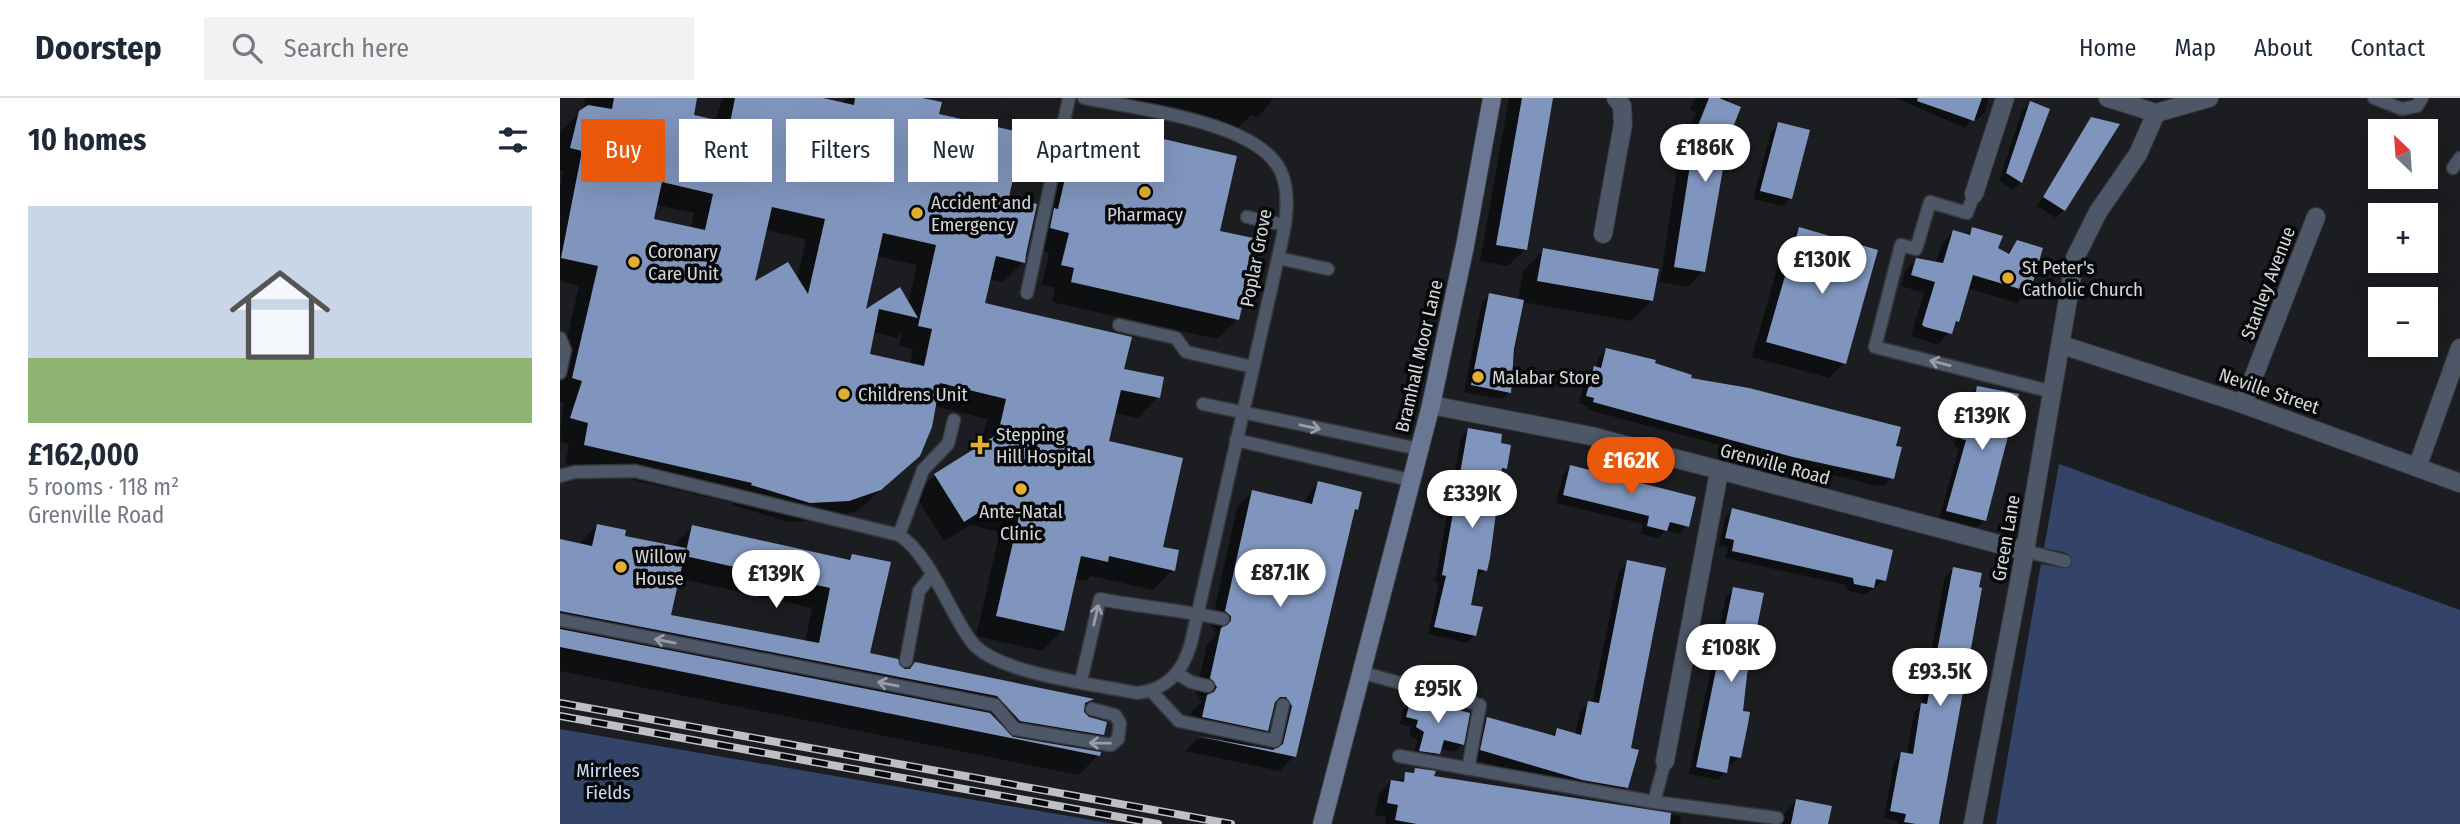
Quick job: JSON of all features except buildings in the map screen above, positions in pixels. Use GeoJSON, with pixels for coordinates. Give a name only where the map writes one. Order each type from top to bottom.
{"type":"FeatureCollection","features":[{"type":"Feature","properties":{"kind":"street","name":"Bramhall Moor Lane"},"geometry":{"type":"LineString","coordinates":[[1322,824],[1431,405],[1465,246],[1492,98]]}},
{"type":"Feature","properties":{"kind":"street"},"geometry":{"type":"LineString","coordinates":[[1604,234],[1623,124],[1622,106],[1616,98]]}},
{"type":"Feature","properties":{"kind":"street"},"geometry":{"type":"LineString","coordinates":[[1974,194],[2006,98]]}},
{"type":"Feature","properties":{"kind":"street"},"geometry":{"type":"LineString","coordinates":[[2108,98],[2156,113],[2209,98]]}},
{"type":"Feature","properties":{"kind":"street","name":"Green Lane"},"geometry":{"type":"LineString","coordinates":[[1973,824],[2025,551],[2075,258],[2098,212],[2138,154],[2156,113]]}},
{"type":"Feature","properties":{"kind":"street","name":"Stanley Avenue"},"geometry":{"type":"LineString","coordinates":[[2243,404],[2316,217]]}},
{"type":"Feature","properties":{"kind":"street","name":"Neville Street"},"geometry":{"type":"LineString","coordinates":[[2062,345],[2243,404],[2417,465],[2460,483]]}},
{"type":"Feature","properties":{"kind":"street"},"geometry":{"type":"LineString","coordinates":[[2417,465],[2460,348]]}},
{"type":"Feature","properties":{"kind":"street","name":"Grenville Road"},"geometry":{"type":"LineString","coordinates":[[1431,405],[1591,436],[2025,551]]}},
{"type":"Feature","properties":{"kind":"street"},"geometry":{"type":"LineString","coordinates":[[1665,761],[1719,472]]}},
{"type":"Feature","properties":{"kind":"lane"},"geometry":{"type":"LineString","coordinates":[[1027,293],[1069,98]]}},
{"type":"Feature","properties":{"kind":"lane","name":"Poplar Grove"},"geometry":{"type":"LineString","coordinates":[[1084,98],[1218,128],[1256,144],[1273,158],[1283,175],[1286,194],[1285,225],[1279,258],[1188,655],[1178,674]]}},
{"type":"Feature","properties":{"kind":"lane"},"geometry":{"type":"LineString","coordinates":[[2374,98],[2402,108],[2417,106],[2422,98]]}},
{"type":"Feature","properties":{"kind":"lane"},"geometry":{"type":"LineString","coordinates":[[1974,194],[1967,213],[1930,202],[1916,249],[1901,245],[1875,347],[2053,392]]}},
{"type":"Feature","properties":{"kind":"lane"},"geometry":{"type":"LineString","coordinates":[[1247,217],[1285,225]]}},
{"type":"Feature","properties":{"kind":"lane"},"geometry":{"type":"LineString","coordinates":[[1279,258],[1328,269]]}},
{"type":"Feature","properties":{"kind":"lane"},"geometry":{"type":"LineString","coordinates":[[1119,325],[1176,338],[1186,352],[1253,367]]}},
{"type":"Feature","properties":{"kind":"lane"},"geometry":{"type":"LineString","coordinates":[[560,338],[565,350],[560,373]]}},
{"type":"Feature","properties":{"kind":"lane"},"geometry":{"type":"LineString","coordinates":[[1203,404],[1419,449]]}},
{"type":"Feature","properties":{"kind":"lane"},"geometry":{"type":"LineString","coordinates":[[899,535],[904,515],[923,470],[948,444],[954,420]]}},
{"type":"Feature","properties":{"kind":"lane"},"geometry":{"type":"LineString","coordinates":[[1236,440],[1410,480]]}},
{"type":"Feature","properties":{"kind":"lane"},"geometry":{"type":"LineString","coordinates":[[560,475],[575,472],[635,471],[899,535],[907,540],[932,575],[972,642],[985,655],[1009,666],[1136,693],[1152,692],[1178,674],[1191,682],[1208,687]]}},
{"type":"Feature","properties":{"kind":"lane"},"geometry":{"type":"LineString","coordinates":[[2025,551],[2065,561]]}},
{"type":"Feature","properties":{"kind":"lane"},"geometry":{"type":"LineString","coordinates":[[906,660],[919,591],[932,575]]}},
{"type":"Feature","properties":{"kind":"lane"},"geometry":{"type":"LineString","coordinates":[[1081,681],[1100,598],[1149,609],[1223,618]]}},
{"type":"Feature","properties":{"kind":"lane"},"geometry":{"type":"LineString","coordinates":[[560,621],[995,705],[1015,729],[1111,745],[1118,739],[1120,723],[1115,715],[1092,709]]}},
{"type":"Feature","properties":{"kind":"lane"},"geometry":{"type":"LineString","coordinates":[[1360,672],[1480,705],[1468,769]]}},
{"type":"Feature","properties":{"kind":"lane"},"geometry":{"type":"LineString","coordinates":[[1152,692],[1179,721],[1275,741],[1283,705]]}},
{"type":"Feature","properties":{"kind":"lane"},"geometry":{"type":"LineString","coordinates":[[1399,756],[1654,802],[1777,818]]}},
{"type":"Feature","properties":{"kind":"lane"},"geometry":{"type":"LineString","coordinates":[[1654,802],[1665,761]]}},
{"type":"Feature","properties":{"kind":"green space"},"geometry":{"type":"Polygon","coordinates":[[[2059,464],[2460,610],[2460,824],[1996,824],[2041,564],[2063,568],[2067,553],[2044,548],[2059,464]]]}},
{"type":"Feature","properties":{"kind":"green space","name":"Mirrlees Fields"},"geometry":{"type":"Polygon","coordinates":[[[560,729],[1115,824],[560,824],[560,729]]]}},
{"type":"Feature","properties":{"kind":"railway"},"geometry":{"type":"LineString","coordinates":[[560,703],[1231,824]]}},
{"type":"Feature","properties":{"kind":"railway"},"geometry":{"type":"LineString","coordinates":[[560,716],[1158,824]]}},
{"type":"Feature","properties":{"kind":"place","name":"Pharmacy"},"geometry":{"type":"Point","coordinates":[1145,192]}},
{"type":"Feature","properties":{"kind":"place","name":"Accident and Emergency"},"geometry":{"type":"Point","coordinates":[917,213]}},
{"type":"Feature","properties":{"kind":"place","name":"Coronary Care Unit"},"geometry":{"type":"Point","coordinates":[634,262]}},
{"type":"Feature","properties":{"kind":"place","name":"St Peter's Catholic Church"},"geometry":{"type":"Point","coordinates":[2008,278]}},
{"type":"Feature","properties":{"kind":"place","name":"Malabar Store"},"geometry":{"type":"Point","coordinates":[1478,377]}},
{"type":"Feature","properties":{"kind":"place","name":"Childrens Unit"},"geometry":{"type":"Point","coordinates":[844,394]}},
{"type":"Feature","properties":{"kind":"place","name":"Stepping Hill Hospital"},"geometry":{"type":"Point","coordinates":[980,445]}},
{"type":"Feature","properties":{"kind":"place","name":"Ante-Natal Clinic"},"geometry":{"type":"Point","coordinates":[1021,489]}},
{"type":"Feature","properties":{"kind":"place","name":"Willow House"},"geometry":{"type":"Point","coordinates":[621,567]}}]}
